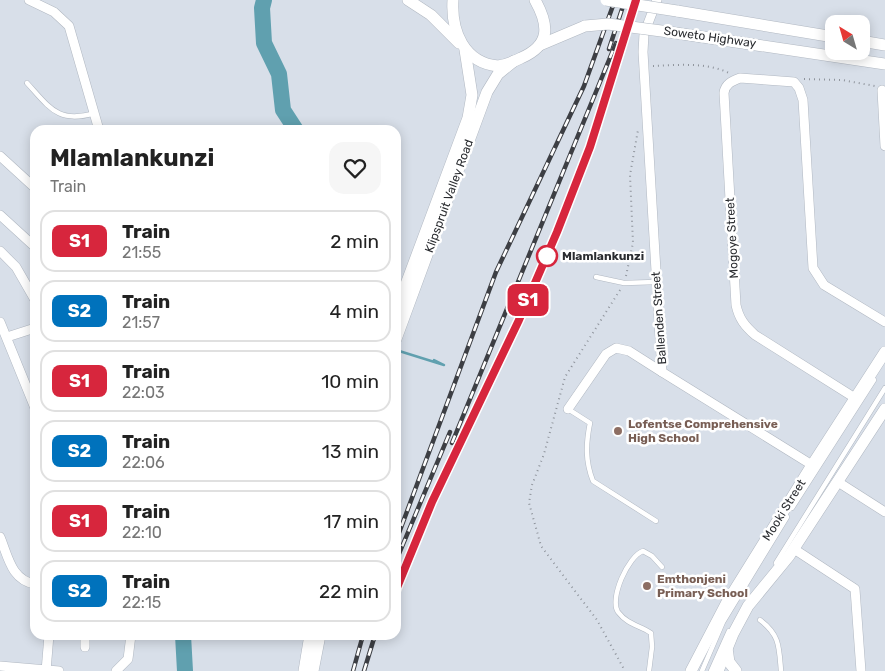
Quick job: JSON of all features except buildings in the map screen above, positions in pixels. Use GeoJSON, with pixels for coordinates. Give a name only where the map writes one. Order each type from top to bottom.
{"type":"FeatureCollection","features":[{"type":"Feature","properties":{"kind":"main road"},"geometry":{"type":"LineString","coordinates":[[408,0],[431,15],[453,38],[492,66],[503,66],[514,61]]}},
{"type":"Feature","properties":{"kind":"main road","name":"Klipspruit Valley Road"},"geometry":{"type":"LineString","coordinates":[[401,310],[468,118],[472,95],[463,46],[454,24],[453,0]]}},
{"type":"Feature","properties":{"kind":"main road"},"geometry":{"type":"LineString","coordinates":[[535,0],[545,25],[543,41],[538,46]]}},
{"type":"Feature","properties":{"kind":"main road","name":"Soweto Highway"},"geometry":{"type":"LineString","coordinates":[[606,0],[825,36]]}},
{"type":"Feature","properties":{"kind":"main road","name":"Soweto Highway"},"geometry":{"type":"LineString","coordinates":[[514,61],[526,56],[538,46],[584,26],[608,24],[885,64]]}},
{"type":"Feature","properties":{"kind":"main road"},"geometry":{"type":"LineString","coordinates":[[870,42],[885,45]]}},
{"type":"Feature","properties":{"kind":"main road","name":"Klipspruit Valley Road"},"geometry":{"type":"LineString","coordinates":[[401,311],[487,92],[498,74],[514,61]]}},
{"type":"Feature","properties":{"kind":"main road","name":"Mooki Street"},"geometry":{"type":"LineString","coordinates":[[691,671],[726,604],[812,464],[885,352]]}},
{"type":"Feature","properties":{"kind":"main road"},"geometry":{"type":"LineString","coordinates":[[718,671],[727,646],[748,606],[794,549],[884,414]]}},
{"type":"Feature","properties":{"kind":"main road"},"geometry":{"type":"LineString","coordinates":[[304,671],[309,640]]}},
{"type":"Feature","properties":{"kind":"main road"},"geometry":{"type":"LineString","coordinates":[[313,671],[319,640]]}},
{"type":"Feature","properties":{"kind":"main road"},"geometry":{"type":"LineString","coordinates":[[727,646],[729,662],[736,671]]}},
{"type":"Feature","properties":{"kind":"street"},"geometry":{"type":"LineString","coordinates":[[29,0],[54,12],[69,26],[98,125]]}},
{"type":"Feature","properties":{"kind":"street","name":"Ballenden Street"},"geometry":{"type":"LineString","coordinates":[[657,0],[644,34],[644,67],[662,372],[812,464]]}},
{"type":"Feature","properties":{"kind":"street"},"geometry":{"type":"LineString","coordinates":[[740,78],[794,82],[799,88],[803,100],[814,268],[824,285],[885,322]]}},
{"type":"Feature","properties":{"kind":"street","name":"Mogoye Street"},"geometry":{"type":"LineString","coordinates":[[740,78],[727,84],[724,93],[735,295],[738,314],[742,323],[755,335],[855,398]]}},
{"type":"Feature","properties":{"kind":"street"},"geometry":{"type":"LineString","coordinates":[[882,90],[885,146]]}},
{"type":"Feature","properties":{"kind":"street"},"geometry":{"type":"LineString","coordinates":[[0,156],[30,183]]}},
{"type":"Feature","properties":{"kind":"street"},"geometry":{"type":"LineString","coordinates":[[1,216],[30,242]]}},
{"type":"Feature","properties":{"kind":"street"},"geometry":{"type":"LineString","coordinates":[[0,250],[16,266],[30,291]]}},
{"type":"Feature","properties":{"kind":"street"},"geometry":{"type":"LineString","coordinates":[[0,322],[30,396]]}},
{"type":"Feature","properties":{"kind":"street"},"geometry":{"type":"LineString","coordinates":[[6,337],[30,330]]}},
{"type":"Feature","properties":{"kind":"street"},"geometry":{"type":"LineString","coordinates":[[568,409],[606,354],[616,348],[629,351],[662,372]]}},
{"type":"Feature","properties":{"kind":"street"},"geometry":{"type":"LineString","coordinates":[[838,482],[885,512]]}},
{"type":"Feature","properties":{"kind":"street"},"geometry":{"type":"LineString","coordinates":[[0,537],[15,573],[24,582],[30,583]]}},
{"type":"Feature","properties":{"kind":"street"},"geometry":{"type":"LineString","coordinates":[[794,549],[855,589],[861,671]]}},
{"type":"Feature","properties":{"kind":"street"},"geometry":{"type":"LineString","coordinates":[[46,670],[49,640]]}},
{"type":"Feature","properties":{"kind":"street"},"geometry":{"type":"LineString","coordinates":[[85,647],[86,640]]}},
{"type":"Feature","properties":{"kind":"street"},"geometry":{"type":"LineString","coordinates":[[116,671],[128,658],[130,640]]}},
{"type":"Feature","properties":{"kind":"street"},"geometry":{"type":"LineString","coordinates":[[0,666],[59,671]]}},
{"type":"Feature","properties":{"kind":"lane"},"geometry":{"type":"LineString","coordinates":[[27,83],[53,111],[65,117],[78,118],[95,113]]}},
{"type":"Feature","properties":{"kind":"lane"},"geometry":{"type":"LineString","coordinates":[[596,277],[624,283],[656,282]]}},
{"type":"Feature","properties":{"kind":"lane","name":"Mooki Street"},"geometry":{"type":"LineString","coordinates":[[702,671],[723,622],[789,513],[885,362]]}},
{"type":"Feature","properties":{"kind":"lane","name":"Mooki Street"},"geometry":{"type":"LineString","coordinates":[[711,671],[729,630],[775,565],[885,388]]}},
{"type":"Feature","properties":{"kind":"lane"},"geometry":{"type":"LineString","coordinates":[[568,409],[590,423],[585,445],[589,470],[593,481],[656,521]]}},
{"type":"Feature","properties":{"kind":"lane"},"geometry":{"type":"LineString","coordinates":[[649,671],[652,647],[651,633],[630,624],[618,612],[615,602],[626,567],[634,556],[644,551],[652,556],[662,567]]}},
{"type":"Feature","properties":{"kind":"lane"},"geometry":{"type":"LineString","coordinates":[[760,620],[770,627],[777,638],[781,671]]}},
{"type":"Feature","properties":{"kind":"path"},"geometry":{"type":"LineString","coordinates":[[644,67],[679,64],[718,68],[740,78]]}},
{"type":"Feature","properties":{"kind":"path"},"geometry":{"type":"LineString","coordinates":[[794,82],[807,78],[842,80],[870,84],[882,90]]}},
{"type":"Feature","properties":{"kind":"path"},"geometry":{"type":"LineString","coordinates":[[625,671],[597,620],[541,546],[529,503],[532,485],[544,454],[566,378],[624,283],[633,242],[630,175],[640,123]]}},
{"type":"Feature","properties":{"kind":"waterway"},"geometry":{"type":"LineString","coordinates":[[264,0],[262,8],[264,43],[279,74],[283,110],[293,125]]}},
{"type":"Feature","properties":{"kind":"waterway"},"geometry":{"type":"LineString","coordinates":[[401,352],[444,365],[434,360]]}},
{"type":"Feature","properties":{"kind":"waterway"},"geometry":{"type":"LineString","coordinates":[[183,640],[185,671]]}},
{"type":"Feature","properties":{"kind":"railway"},"geometry":{"type":"LineString","coordinates":[[401,528],[496,272],[584,86],[615,0]]}},
{"type":"Feature","properties":{"kind":"railway"},"geometry":{"type":"LineString","coordinates":[[609,49],[625,0]]}},
{"type":"Feature","properties":{"kind":"railway"},"geometry":{"type":"LineString","coordinates":[[401,578],[432,502],[519,320],[551,246],[590,147],[636,0]]}},
{"type":"Feature","properties":{"kind":"railway"},"geometry":{"type":"LineString","coordinates":[[452,443],[616,43]]}},
{"type":"Feature","properties":{"kind":"railway"},"geometry":{"type":"LineString","coordinates":[[401,549],[450,432]]}},
{"type":"Feature","properties":{"kind":"railway"},"geometry":{"type":"LineString","coordinates":[[353,671],[362,640]]}},
{"type":"Feature","properties":{"kind":"railway"},"geometry":{"type":"LineString","coordinates":[[364,671],[373,640]]}},
{"type":"Feature","properties":{"kind":"train","name":"S1"},"geometry":{"type":"LineString","coordinates":[[401,578],[432,502],[519,320],[557,232],[590,147],[636,0]]}},
{"type":"Feature","properties":{"kind":"place","name":"Mlamlankunzi"},"geometry":{"type":"Point","coordinates":[547,256]}},
{"type":"Feature","properties":{"kind":"place","name":"Lofentse Comprehensive High School"},"geometry":{"type":"Point","coordinates":[618,431]}},
{"type":"Feature","properties":{"kind":"place","name":"Emthonjeni Primary School"},"geometry":{"type":"Point","coordinates":[647,586]}}]}
